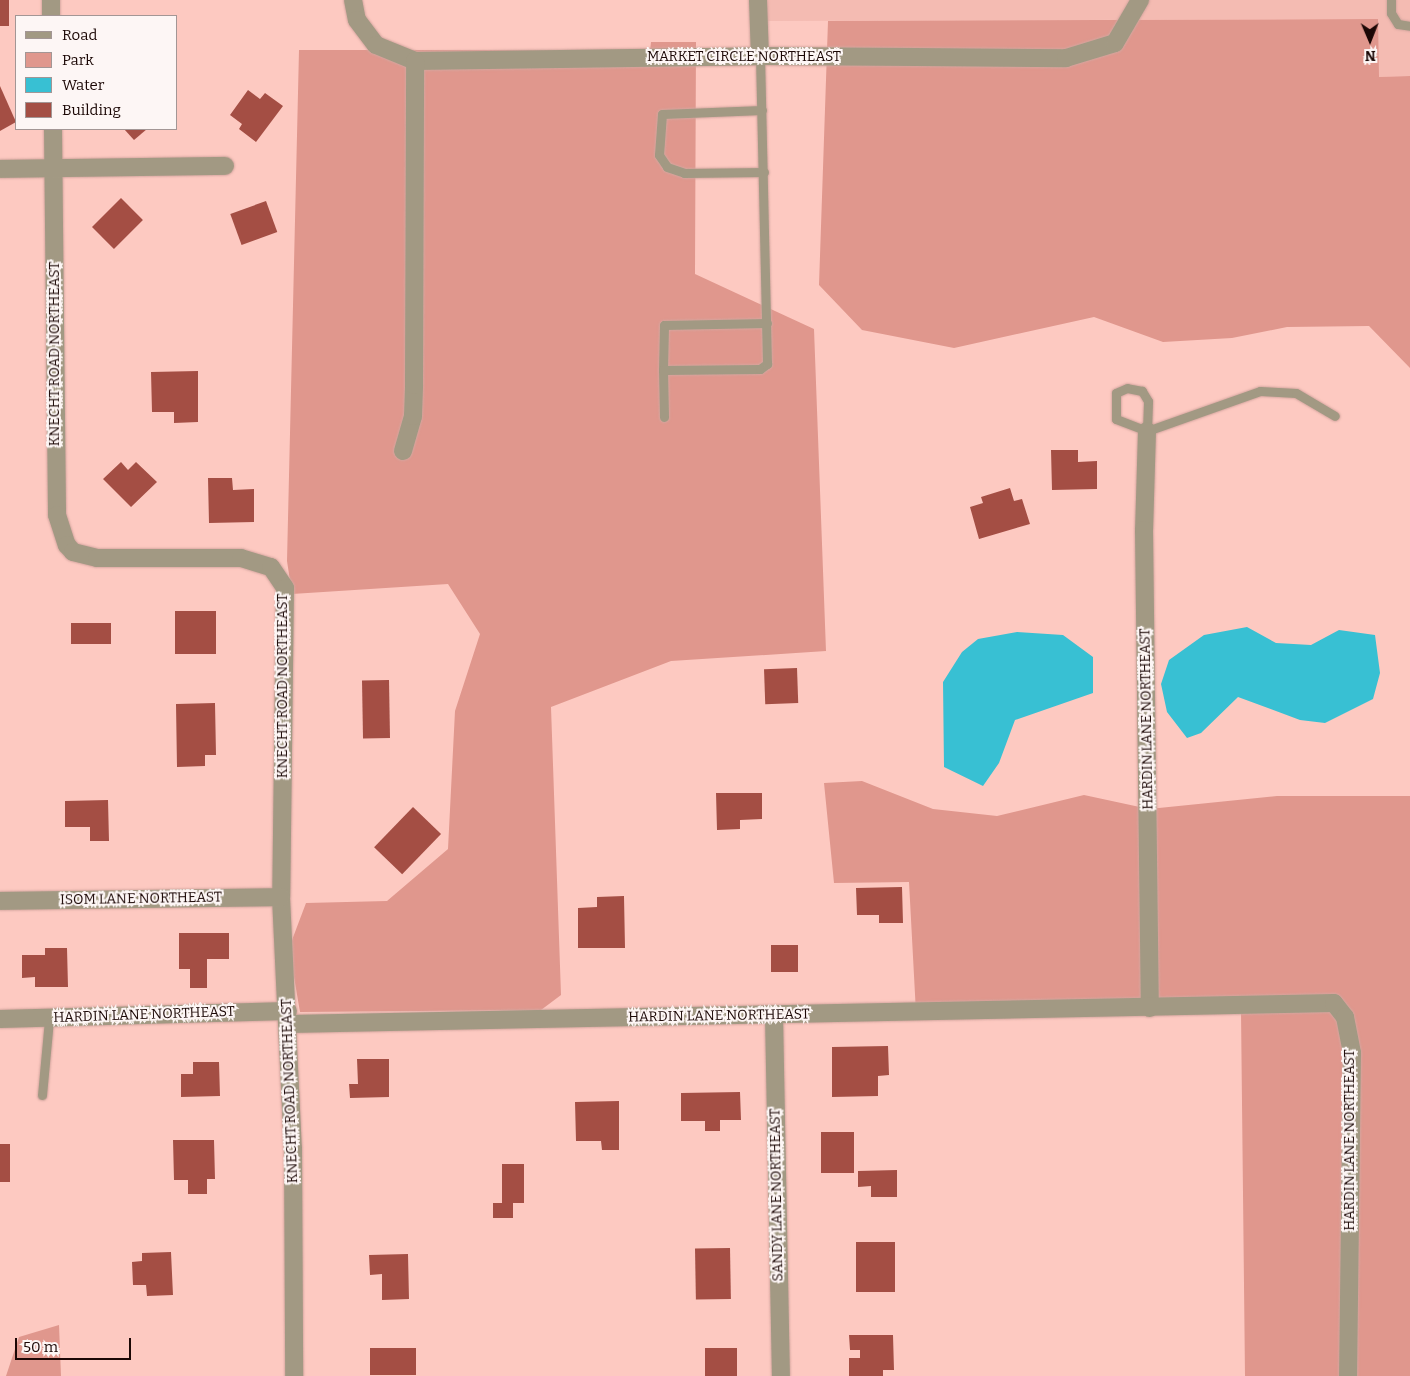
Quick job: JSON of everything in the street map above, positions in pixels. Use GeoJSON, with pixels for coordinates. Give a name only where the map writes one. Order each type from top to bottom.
{"type":"FeatureCollection","features":[{"type":"Feature","properties":{"kind":"street"},"geometry":{"type":"LineString","coordinates":[[51,0],[51,15]]}},
{"type":"Feature","properties":{"kind":"street","name":"MARKET CIRCLE NORTHEAST"},"geometry":{"type":"LineString","coordinates":[[353,0],[357,20],[376,45],[415,61],[760,56],[1066,58],[1115,43],[1140,0]]}},
{"type":"Feature","properties":{"kind":"street"},"geometry":{"type":"LineString","coordinates":[[758,0],[760,56]]}},
{"type":"Feature","properties":{"kind":"street"},"geometry":{"type":"LineString","coordinates":[[403,451],[413,416],[414,385],[415,61]]}},
{"type":"Feature","properties":{"kind":"street","name":"KNECHT ROAD NORTHEAST"},"geometry":{"type":"LineString","coordinates":[[53,130],[56,515],[73,552],[97,558],[241,558],[270,567],[285,588],[281,897],[288,1017],[294,1376]]}},
{"type":"Feature","properties":{"kind":"street"},"geometry":{"type":"LineString","coordinates":[[0,169],[225,166]]}},
{"type":"Feature","properties":{"kind":"street","name":"HARDIN LANE NORTHEAST"},"geometry":{"type":"LineString","coordinates":[[1147,431],[1144,530],[1150,1008]]}},
{"type":"Feature","properties":{"kind":"street","name":"ISOM LANE NORTHEAST"},"geometry":{"type":"LineString","coordinates":[[0,900],[281,897]]}},
{"type":"Feature","properties":{"kind":"street","name":"HARDIN LANE NORTHEAST"},"geometry":{"type":"LineString","coordinates":[[0,1019],[774,1014],[1334,1004],[1345,1017],[1352,1053],[1348,1376]]}},
{"type":"Feature","properties":{"kind":"street","name":"SANDY LANE NORTHEAST"},"geometry":{"type":"LineString","coordinates":[[774,1014],[781,1376]]}},
{"type":"Feature","properties":{"kind":"lane"},"geometry":{"type":"LineString","coordinates":[[1391,0],[1391,14],[1398,24],[1410,26]]}},
{"type":"Feature","properties":{"kind":"lane"},"geometry":{"type":"LineString","coordinates":[[663,370],[760,369],[767,360],[760,56]]}},
{"type":"Feature","properties":{"kind":"lane"},"geometry":{"type":"LineString","coordinates":[[762,110],[662,114],[659,155],[667,167],[684,174],[764,172]]}},
{"type":"Feature","properties":{"kind":"lane"},"geometry":{"type":"LineString","coordinates":[[664,416],[664,325],[767,323]]}},
{"type":"Feature","properties":{"kind":"lane"},"geometry":{"type":"LineString","coordinates":[[1147,431],[1148,401],[1142,391],[1127,388],[1116,393],[1116,419],[1147,431],[1260,391],[1296,393],[1335,416]]}},
{"type":"Feature","properties":{"kind":"lane"},"geometry":{"type":"LineString","coordinates":[[42,1095],[49,1019]]}},
{"type":"Feature","properties":{"kind":"shaded area"},"geometry":{"type":"Polygon","coordinates":[[[750,0],[1410,0],[1410,76],[1378,77],[1377,19],[750,21],[750,0]]]}},
{"type":"Feature","properties":{"kind":"green space"},"geometry":{"type":"Polygon","coordinates":[[[1378,19],[1379,77],[1410,76],[1410,368],[1369,326],[1287,327],[1232,338],[1163,342],[1094,317],[954,348],[862,330],[819,285],[828,21],[1378,19]]]}},
{"type":"Feature","properties":{"kind":"green space"},"geometry":{"type":"Polygon","coordinates":[[[651,42],[696,42],[695,274],[814,329],[826,651],[671,661],[551,707],[561,995],[541,1010],[300,1012],[289,948],[306,903],[387,901],[448,849],[455,711],[480,634],[448,584],[292,594],[287,561],[299,50],[567,50],[649,60],[651,42]]]}},
{"type":"Feature","properties":{"kind":"green space"},"geometry":{"type":"Polygon","coordinates":[[[862,781],[933,809],[997,816],[1084,795],[1149,809],[1277,796],[1410,796],[1410,1376],[1245,1376],[1241,1012],[916,1013],[909,882],[834,883],[824,783],[862,781]]]}},
{"type":"Feature","properties":{"kind":"green space"},"geometry":{"type":"Polygon","coordinates":[[[59,1325],[61,1376],[6,1376],[19,1337],[59,1325]]]}},
{"type":"Feature","properties":{"kind":"water"},"geometry":{"type":"Polygon","coordinates":[[[1247,627],[1276,643],[1311,645],[1339,630],[1375,635],[1380,673],[1373,699],[1325,723],[1300,720],[1238,697],[1201,733],[1187,738],[1167,712],[1161,684],[1169,660],[1204,635],[1247,627]]]}},
{"type":"Feature","properties":{"kind":"water"},"geometry":{"type":"Polygon","coordinates":[[[1017,632],[1063,635],[1093,657],[1093,693],[1015,720],[999,763],[983,786],[944,767],[943,682],[962,652],[978,639],[1017,632]]]}},
{"type":"Feature","properties":{"kind":"building"},"geometry":{"type":"Polygon","coordinates":[[[0,0],[9,0],[9,26],[0,26],[0,0]]]}},
{"type":"Feature","properties":{"kind":"building"},"geometry":{"type":"Polygon","coordinates":[[[0,86],[15,123],[0,131],[0,86]]]}},
{"type":"Feature","properties":{"kind":"building"},"geometry":{"type":"Polygon","coordinates":[[[248,90],[260,99],[265,93],[283,106],[256,142],[239,129],[242,124],[230,115],[248,90]]]}},
{"type":"Feature","properties":{"kind":"building"},"geometry":{"type":"Polygon","coordinates":[[[125,130],[146,130],[134,140],[125,130]]]}},
{"type":"Feature","properties":{"kind":"building"},"geometry":{"type":"Polygon","coordinates":[[[121,198],[143,220],[114,249],[92,227],[121,198]]]}},
{"type":"Feature","properties":{"kind":"building"},"geometry":{"type":"Polygon","coordinates":[[[266,201],[277,232],[242,245],[230,214],[266,201]]]}},
{"type":"Feature","properties":{"kind":"building"},"geometry":{"type":"Polygon","coordinates":[[[198,371],[198,422],[174,423],[174,412],[152,412],[151,372],[198,371]]]}},
{"type":"Feature","properties":{"kind":"building"},"geometry":{"type":"Polygon","coordinates":[[[1051,450],[1078,450],[1078,462],[1097,461],[1097,489],[1052,490],[1051,450]]]}},
{"type":"Feature","properties":{"kind":"building"},"geometry":{"type":"Polygon","coordinates":[[[121,462],[128,470],[136,462],[157,482],[131,507],[103,479],[121,462]]]}},
{"type":"Feature","properties":{"kind":"building"},"geometry":{"type":"Polygon","coordinates":[[[208,478],[232,478],[233,490],[254,489],[254,522],[209,523],[208,478]]]}},
{"type":"Feature","properties":{"kind":"building"},"geometry":{"type":"Polygon","coordinates":[[[1010,488],[1014,501],[1022,499],[1030,524],[979,539],[970,507],[983,503],[981,497],[1010,488]]]}},
{"type":"Feature","properties":{"kind":"building"},"geometry":{"type":"Polygon","coordinates":[[[175,611],[216,611],[216,654],[175,654],[175,611]]]}},
{"type":"Feature","properties":{"kind":"building"},"geometry":{"type":"Polygon","coordinates":[[[71,623],[111,623],[111,644],[71,644],[71,623]]]}},
{"type":"Feature","properties":{"kind":"building"},"geometry":{"type":"Polygon","coordinates":[[[797,668],[798,703],[765,704],[764,669],[797,668]]]}},
{"type":"Feature","properties":{"kind":"building"},"geometry":{"type":"Polygon","coordinates":[[[362,680],[389,680],[390,738],[363,738],[362,680]]]}},
{"type":"Feature","properties":{"kind":"building"},"geometry":{"type":"Polygon","coordinates":[[[215,703],[216,755],[205,755],[205,766],[177,767],[176,704],[215,703]]]}},
{"type":"Feature","properties":{"kind":"building"},"geometry":{"type":"Polygon","coordinates":[[[716,793],[762,793],[762,819],[740,820],[740,829],[717,830],[716,793]]]}},
{"type":"Feature","properties":{"kind":"building"},"geometry":{"type":"Polygon","coordinates":[[[108,800],[109,841],[90,841],[90,827],[65,827],[65,801],[108,800]]]}},
{"type":"Feature","properties":{"kind":"building"},"geometry":{"type":"Polygon","coordinates":[[[413,807],[441,834],[402,874],[374,847],[413,807]]]}},
{"type":"Feature","properties":{"kind":"building"},"geometry":{"type":"Polygon","coordinates":[[[902,887],[903,923],[879,923],[879,915],[857,915],[856,888],[902,887]]]}},
{"type":"Feature","properties":{"kind":"building"},"geometry":{"type":"Polygon","coordinates":[[[624,896],[625,948],[578,948],[578,908],[597,907],[597,897],[624,896]]]}},
{"type":"Feature","properties":{"kind":"building"},"geometry":{"type":"Polygon","coordinates":[[[179,933],[229,933],[229,959],[207,959],[207,988],[190,988],[190,969],[179,969],[179,933]]]}},
{"type":"Feature","properties":{"kind":"building"},"geometry":{"type":"Polygon","coordinates":[[[771,945],[798,945],[798,972],[771,972],[771,945]]]}},
{"type":"Feature","properties":{"kind":"building"},"geometry":{"type":"Polygon","coordinates":[[[45,948],[67,948],[68,987],[35,987],[35,977],[22,978],[22,955],[45,955],[45,948]]]}},
{"type":"Feature","properties":{"kind":"building"},"geometry":{"type":"Polygon","coordinates":[[[888,1046],[889,1075],[878,1076],[878,1096],[832,1097],[832,1047],[888,1046]]]}},
{"type":"Feature","properties":{"kind":"building"},"geometry":{"type":"Polygon","coordinates":[[[357,1059],[389,1059],[389,1097],[350,1098],[349,1084],[358,1084],[357,1059]]]}},
{"type":"Feature","properties":{"kind":"building"},"geometry":{"type":"Polygon","coordinates":[[[193,1062],[219,1062],[220,1096],[181,1097],[181,1074],[193,1074],[193,1062]]]}},
{"type":"Feature","properties":{"kind":"building"},"geometry":{"type":"Polygon","coordinates":[[[740,1092],[741,1120],[720,1120],[720,1131],[705,1131],[705,1121],[681,1121],[681,1093],[740,1092]]]}},
{"type":"Feature","properties":{"kind":"building"},"geometry":{"type":"Polygon","coordinates":[[[619,1101],[619,1150],[602,1150],[601,1141],[576,1141],[575,1102],[619,1101]]]}},
{"type":"Feature","properties":{"kind":"building"},"geometry":{"type":"Polygon","coordinates":[[[821,1132],[854,1132],[854,1173],[821,1173],[821,1132]]]}},
{"type":"Feature","properties":{"kind":"building"},"geometry":{"type":"Polygon","coordinates":[[[173,1140],[214,1140],[215,1179],[207,1179],[207,1194],[188,1194],[188,1180],[174,1180],[173,1140]]]}},
{"type":"Feature","properties":{"kind":"building"},"geometry":{"type":"Polygon","coordinates":[[[0,1144],[10,1144],[10,1182],[0,1182],[0,1144]]]}},
{"type":"Feature","properties":{"kind":"building"},"geometry":{"type":"Polygon","coordinates":[[[502,1164],[524,1164],[524,1203],[513,1203],[513,1218],[493,1218],[493,1203],[502,1203],[502,1164]]]}},
{"type":"Feature","properties":{"kind":"building"},"geometry":{"type":"Polygon","coordinates":[[[897,1170],[897,1197],[871,1197],[871,1186],[858,1187],[858,1171],[897,1170]]]}},
{"type":"Feature","properties":{"kind":"building"},"geometry":{"type":"Polygon","coordinates":[[[856,1242],[895,1242],[895,1292],[856,1292],[856,1242]]]}},
{"type":"Feature","properties":{"kind":"building"},"geometry":{"type":"Polygon","coordinates":[[[730,1248],[731,1299],[696,1300],[695,1249],[730,1248]]]}},
{"type":"Feature","properties":{"kind":"building"},"geometry":{"type":"Polygon","coordinates":[[[171,1252],[173,1295],[147,1296],[146,1285],[133,1285],[132,1262],[142,1261],[142,1253],[171,1252]]]}},
{"type":"Feature","properties":{"kind":"building"},"geometry":{"type":"Polygon","coordinates":[[[408,1254],[409,1299],[382,1300],[382,1274],[370,1275],[369,1255],[408,1254]]]}},
{"type":"Feature","properties":{"kind":"building"},"geometry":{"type":"Polygon","coordinates":[[[849,1335],[893,1335],[894,1370],[883,1370],[883,1376],[849,1376],[849,1358],[860,1358],[860,1350],[850,1350],[849,1335]]]}},
{"type":"Feature","properties":{"kind":"building"},"geometry":{"type":"Polygon","coordinates":[[[370,1348],[416,1348],[416,1375],[370,1375],[370,1348]]]}},
{"type":"Feature","properties":{"kind":"building"},"geometry":{"type":"Polygon","coordinates":[[[705,1348],[737,1348],[737,1376],[705,1376],[705,1348]]]}}]}
